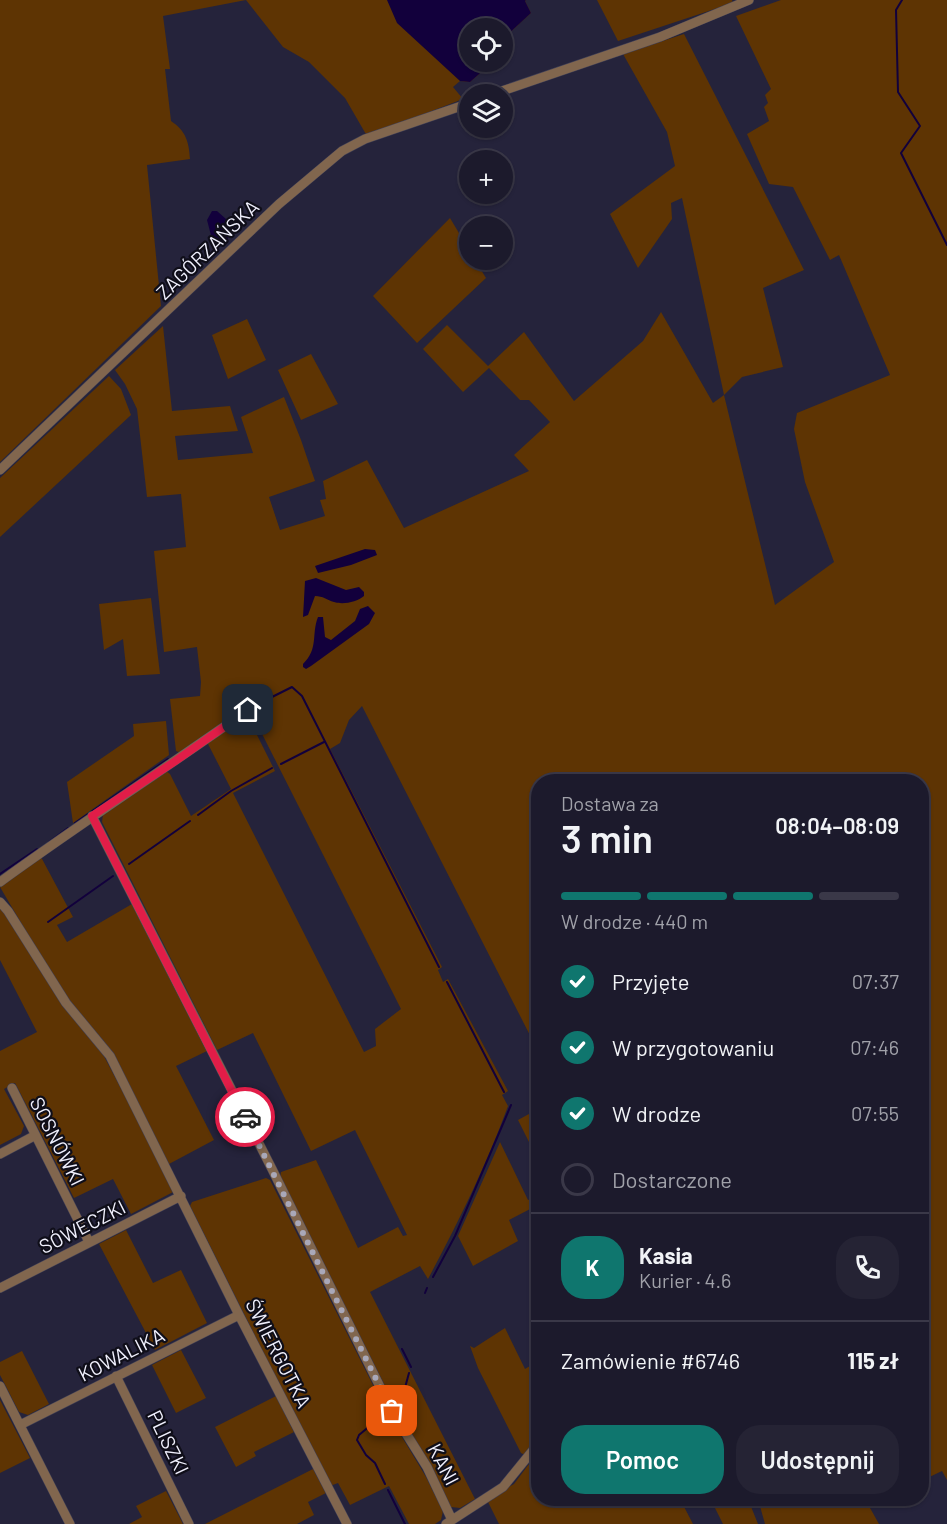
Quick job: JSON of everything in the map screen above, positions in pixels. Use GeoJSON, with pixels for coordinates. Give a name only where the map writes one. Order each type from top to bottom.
{"type":"FeatureCollection","features":[{"type":"Feature","properties":{"kind":"street"},"geometry":{"type":"LineString","coordinates":[[513,87],[660,37],[749,0]]}},
{"type":"Feature","properties":{"kind":"street","name":"ZAGÓRZAŃSKA"},"geometry":{"type":"LineString","coordinates":[[0,470],[279,204],[321,167],[342,151],[365,140],[459,107]]}},
{"type":"Feature","properties":{"kind":"street"},"geometry":{"type":"LineString","coordinates":[[0,882],[92,816],[248,710]]}},
{"type":"Feature","properties":{"kind":"street","name":"KANI"},"geometry":{"type":"LineString","coordinates":[[92,816],[272,1169],[392,1411],[427,1467],[449,1522]]}},
{"type":"Feature","properties":{"kind":"street","name":"ŚWIERGOTKA"},"geometry":{"type":"LineString","coordinates":[[0,902],[66,1003],[110,1056],[239,1315],[347,1524]]}},
{"type":"Feature","properties":{"kind":"street","name":"SOSNÓWKI"},"geometry":{"type":"LineString","coordinates":[[12,1088],[89,1242]]}},
{"type":"Feature","properties":{"kind":"street"},"geometry":{"type":"LineString","coordinates":[[0,1154],[34,1136]]}},
{"type":"Feature","properties":{"kind":"street","name":"SÓWECZKI"},"geometry":{"type":"LineString","coordinates":[[0,1288],[181,1196]]}},
{"type":"Feature","properties":{"kind":"street","name":"KOWALIKA"},"geometry":{"type":"LineString","coordinates":[[20,1425],[239,1315]]}},
{"type":"Feature","properties":{"kind":"street","name":"PLISZKI"},"geometry":{"type":"LineString","coordinates":[[116,1376],[189,1524]]}},
{"type":"Feature","properties":{"kind":"street"},"geometry":{"type":"LineString","coordinates":[[0,1386],[70,1524]]}},
{"type":"Feature","properties":{"kind":"street"},"geometry":{"type":"LineString","coordinates":[[449,1522],[503,1487],[531,1453]]}},
{"type":"Feature","properties":{"kind":"shaded area"},"geometry":{"type":"Polygon","coordinates":[[[0,0],[246,0],[163,16],[170,69],[165,69],[171,121],[186,137],[190,159],[147,165],[161,306],[0,462],[0,0]]]}},
{"type":"Feature","properties":{"kind":"shaded area"},"geometry":{"type":"Polygon","coordinates":[[[246,0],[526,0],[531,13],[513,30],[513,18],[459,18],[459,72],[482,72],[470,82],[460,81],[453,87],[459,94],[459,101],[367,136],[345,98],[309,62],[283,47],[246,0]]]}},
{"type":"Feature","properties":{"kind":"shaded area"},"geometry":{"type":"Polygon","coordinates":[[[387,0],[526,0],[531,13],[513,30],[513,18],[459,18],[459,72],[482,72],[470,82],[460,81],[397,23],[387,0]]]}},
{"type":"Feature","properties":{"kind":"shaded area"},"geometry":{"type":"Polygon","coordinates":[[[597,0],[732,0],[733,3],[618,41],[597,0]]]}},
{"type":"Feature","properties":{"kind":"shaded area"},"geometry":{"type":"Polygon","coordinates":[[[781,0],[947,0],[947,1480],[942,1471],[929,1477],[929,774],[531,774],[531,1037],[362,706],[349,720],[340,743],[330,749],[442,967],[438,970],[443,982],[448,979],[508,1091],[502,1095],[508,1106],[481,1172],[428,1279],[420,1266],[370,1292],[475,1499],[460,1508],[451,1507],[423,1452],[397,1410],[280,1177],[281,1172],[316,1160],[358,1248],[398,1227],[403,1236],[407,1235],[355,1130],[311,1151],[253,1033],[217,1050],[102,822],[103,814],[165,770],[170,774],[191,816],[231,789],[207,742],[247,715],[275,771],[233,793],[364,1052],[376,1046],[375,1029],[401,1009],[251,712],[272,698],[267,691],[181,753],[176,751],[170,699],[200,696],[201,682],[197,647],[164,652],[154,551],[186,547],[181,494],[147,497],[137,409],[125,384],[115,370],[163,326],[172,411],[230,406],[238,431],[175,436],[178,460],[253,453],[241,417],[284,397],[315,481],[269,497],[280,530],[325,516],[320,500],[326,499],[323,481],[367,460],[404,528],[529,471],[514,455],[550,422],[529,400],[520,400],[489,368],[463,392],[423,349],[447,325],[488,366],[524,332],[574,401],[643,341],[661,312],[713,403],[724,395],[775,605],[834,562],[805,482],[794,429],[797,413],[890,375],[839,255],[830,260],[793,187],[769,184],[747,134],[769,121],[764,107],[768,103],[765,95],[771,89],[736,16],[781,0]]]}},
{"type":"Feature","properties":{"kind":"shaded area"},"geometry":{"type":"Polygon","coordinates":[[[684,34],[804,270],[763,288],[783,367],[742,377],[724,395],[682,198],[671,203],[672,219],[638,268],[610,214],[675,166],[667,132],[623,54],[684,34]]]}},
{"type":"Feature","properties":{"kind":"shaded area"},"geometry":{"type":"Polygon","coordinates":[[[212,211],[217,211],[235,227],[235,231],[228,237],[228,240],[220,238],[215,244],[207,220],[212,211]]]}},
{"type":"Feature","properties":{"kind":"shaded area"},"geometry":{"type":"Polygon","coordinates":[[[450,218],[459,233],[459,270],[481,270],[486,278],[417,343],[373,296],[450,218]]]}},
{"type":"Feature","properties":{"kind":"shaded area"},"geometry":{"type":"Polygon","coordinates":[[[247,319],[266,360],[228,379],[212,335],[247,319]]]}},
{"type":"Feature","properties":{"kind":"shaded area"},"geometry":{"type":"Polygon","coordinates":[[[311,354],[338,404],[301,420],[278,370],[311,354]]]}},
{"type":"Feature","properties":{"kind":"shaded area"},"geometry":{"type":"Polygon","coordinates":[[[109,376],[121,389],[131,415],[0,537],[0,478],[109,376]]]}},
{"type":"Feature","properties":{"kind":"shaded area"},"geometry":{"type":"Polygon","coordinates":[[[365,549],[375,550],[377,555],[351,565],[318,573],[315,566],[365,549]]]}},
{"type":"Feature","properties":{"kind":"shaded area"},"geometry":{"type":"Polygon","coordinates":[[[316,578],[346,590],[359,587],[364,592],[364,596],[342,603],[315,596],[308,615],[303,617],[305,581],[316,578]]]}},
{"type":"Feature","properties":{"kind":"shaded area"},"geometry":{"type":"Polygon","coordinates":[[[151,598],[160,674],[127,676],[123,639],[104,650],[99,604],[151,598]]]}},
{"type":"Feature","properties":{"kind":"shaded area"},"geometry":{"type":"Polygon","coordinates":[[[368,606],[375,613],[369,624],[311,666],[306,669],[303,667],[313,647],[318,617],[323,617],[325,637],[331,640],[355,621],[360,609],[368,606]]]}},
{"type":"Feature","properties":{"kind":"shaded area"},"geometry":{"type":"Polygon","coordinates":[[[166,721],[169,755],[73,823],[67,782],[134,736],[133,724],[166,721]]]}},
{"type":"Feature","properties":{"kind":"shaded area"},"geometry":{"type":"Polygon","coordinates":[[[41,857],[73,917],[57,925],[67,942],[132,904],[207,1051],[176,1066],[214,1140],[169,1164],[103,1040],[78,1013],[54,979],[0,887],[41,857]]]}},
{"type":"Feature","properties":{"kind":"shaded area"},"geometry":{"type":"Polygon","coordinates":[[[0,907],[96,1041],[175,1191],[131,1214],[113,1179],[74,1198],[15,1083],[4,1089],[24,1126],[21,1134],[0,1145],[0,1051],[37,1032],[0,960],[0,907]]]}},
{"type":"Feature","properties":{"kind":"shaded area"},"geometry":{"type":"Polygon","coordinates":[[[531,1113],[531,1146],[518,1120],[531,1113]]]}},
{"type":"Feature","properties":{"kind":"shaded area"},"geometry":{"type":"Polygon","coordinates":[[[500,1142],[528,1200],[531,1198],[531,1209],[509,1220],[518,1241],[473,1266],[458,1236],[500,1142]]]}},
{"type":"Feature","properties":{"kind":"shaded area"},"geometry":{"type":"Polygon","coordinates":[[[266,1178],[270,1180],[384,1407],[426,1477],[443,1511],[441,1520],[435,1524],[409,1524],[389,1486],[350,1505],[338,1483],[330,1486],[190,1206],[192,1202],[266,1178]]]}},
{"type":"Feature","properties":{"kind":"shaded area"},"geometry":{"type":"Polygon","coordinates":[[[126,1230],[153,1283],[181,1270],[207,1323],[155,1350],[99,1244],[126,1230]]]}},
{"type":"Feature","properties":{"kind":"shaded area"},"geometry":{"type":"Polygon","coordinates":[[[505,1328],[525,1369],[531,1365],[531,1446],[525,1455],[521,1453],[478,1368],[470,1346],[474,1348],[505,1328]]]}},
{"type":"Feature","properties":{"kind":"shaded area"},"geometry":{"type":"Polygon","coordinates":[[[181,1350],[206,1398],[176,1413],[152,1365],[181,1350]]]}},
{"type":"Feature","properties":{"kind":"shaded area"},"geometry":{"type":"Polygon","coordinates":[[[22,1351],[49,1404],[28,1415],[19,1412],[0,1375],[0,1362],[22,1351]]]}},
{"type":"Feature","properties":{"kind":"shaded area"},"geometry":{"type":"Polygon","coordinates":[[[276,1396],[294,1432],[254,1452],[256,1456],[236,1467],[215,1427],[276,1396]]]}},
{"type":"Feature","properties":{"kind":"shaded area"},"geometry":{"type":"Polygon","coordinates":[[[0,1400],[30,1458],[0,1473],[0,1400]]]}},
{"type":"Feature","properties":{"kind":"shaded area"},"geometry":{"type":"Polygon","coordinates":[[[531,1461],[531,1506],[684,1506],[693,1524],[499,1524],[487,1500],[514,1484],[531,1461]]]}},
{"type":"Feature","properties":{"kind":"shaded area"},"geometry":{"type":"Polygon","coordinates":[[[313,1469],[326,1493],[308,1502],[314,1515],[297,1524],[205,1524],[313,1469]]]}},
{"type":"Feature","properties":{"kind":"shaded area"},"geometry":{"type":"Polygon","coordinates":[[[166,1491],[183,1524],[129,1524],[142,1517],[136,1506],[166,1491]]]}},
{"type":"Feature","properties":{"kind":"shaded area"},"geometry":{"type":"Polygon","coordinates":[[[714,1506],[751,1506],[758,1524],[723,1524],[714,1506]]]}},
{"type":"Feature","properties":{"kind":"shaded area"},"geometry":{"type":"Polygon","coordinates":[[[760,1506],[869,1506],[879,1524],[765,1524],[760,1506]]]}},
{"type":"Feature","properties":{"kind":"waterway"},"geometry":{"type":"LineString","coordinates":[[902,0],[896,10],[898,92],[920,126],[901,153],[947,245]]}},
{"type":"Feature","properties":{"kind":"waterway"},"geometry":{"type":"LineString","coordinates":[[264,701],[292,687],[302,696],[439,967]]}},
{"type":"Feature","properties":{"kind":"waterway"},"geometry":{"type":"LineString","coordinates":[[281,764],[324,742]]}},
{"type":"Feature","properties":{"kind":"waterway"},"geometry":{"type":"LineString","coordinates":[[75,823],[168,759]]}},
{"type":"Feature","properties":{"kind":"waterway"},"geometry":{"type":"LineString","coordinates":[[198,815],[231,791],[272,768]]}},
{"type":"Feature","properties":{"kind":"waterway"},"geometry":{"type":"LineString","coordinates":[[129,864],[190,821]]}},
{"type":"Feature","properties":{"kind":"waterway"},"geometry":{"type":"LineString","coordinates":[[49,842],[68,828]]}},
{"type":"Feature","properties":{"kind":"waterway"},"geometry":{"type":"LineString","coordinates":[[0,874],[37,849]]}},
{"type":"Feature","properties":{"kind":"waterway"},"geometry":{"type":"LineString","coordinates":[[48,922],[113,876]]}},
{"type":"Feature","properties":{"kind":"waterway"},"geometry":{"type":"LineString","coordinates":[[447,982],[504,1092]]}},
{"type":"Feature","properties":{"kind":"waterway"},"geometry":{"type":"LineString","coordinates":[[433,1277],[455,1236],[511,1105]]}},
{"type":"Feature","properties":{"kind":"waterway"},"geometry":{"type":"LineString","coordinates":[[425,1293],[427,1288]]}},
{"type":"Feature","properties":{"kind":"waterway"},"geometry":{"type":"LineString","coordinates":[[402,1349],[411,1367]]}},
{"type":"Feature","properties":{"kind":"waterway"},"geometry":{"type":"LineString","coordinates":[[395,1404],[403,1395],[409,1373]]}},
{"type":"Feature","properties":{"kind":"waterway"},"geometry":{"type":"LineString","coordinates":[[384,1414],[359,1435],[357,1440],[366,1455],[375,1463],[385,1484]]}},
{"type":"Feature","properties":{"kind":"waterway"},"geometry":{"type":"LineString","coordinates":[[388,1490],[405,1524]]}},
{"type":"Feature","properties":{"kind":"way so far"},"geometry":{"type":"LineString","coordinates":[[245,1117],[392,1411]]}},
{"type":"Feature","properties":{"kind":"route"},"geometry":{"type":"LineString","coordinates":[[245,1117],[92,816],[248,710]]}}]}
